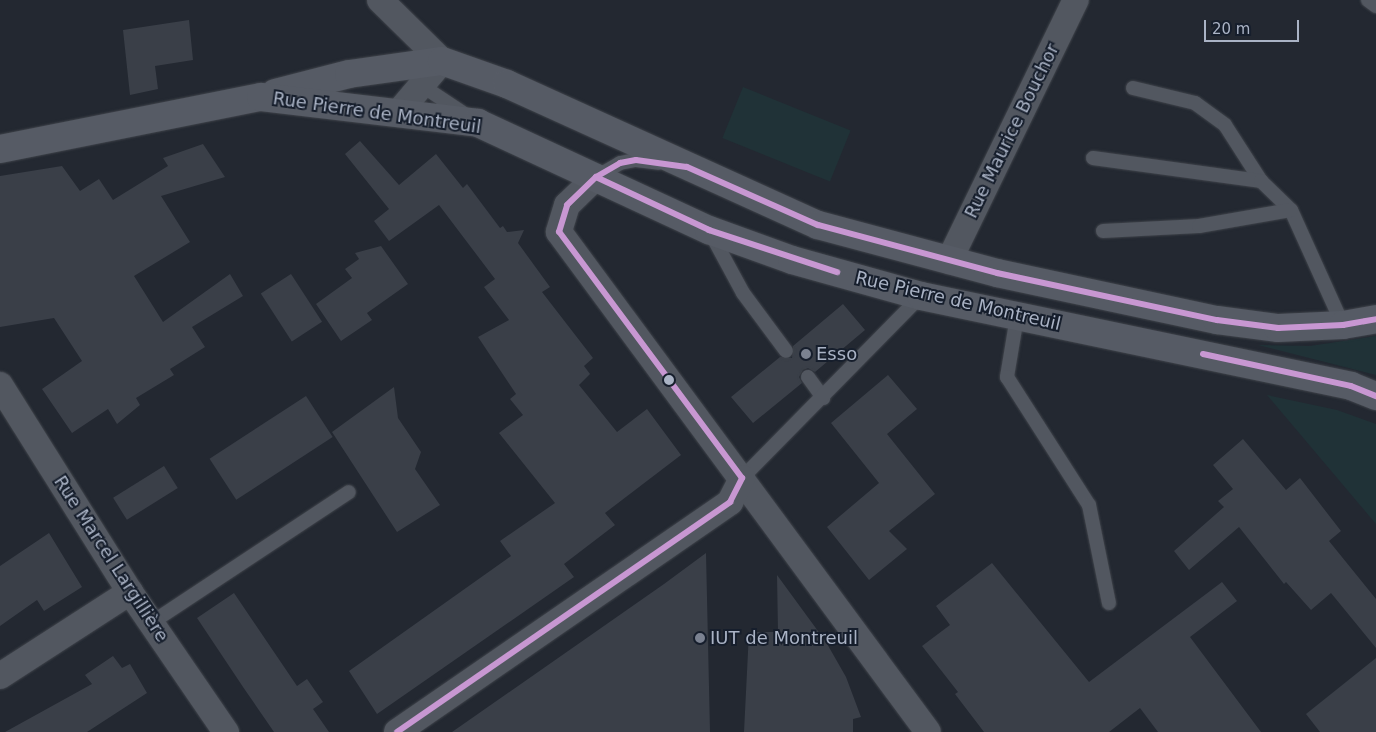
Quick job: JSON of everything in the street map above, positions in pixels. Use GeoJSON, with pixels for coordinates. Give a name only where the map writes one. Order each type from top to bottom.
{"type":"FeatureCollection","features":[{"type":"Feature","properties":{"kind":"main road"},"geometry":{"type":"LineString","coordinates":[[261,97],[393,65],[442,61]]}},
{"type":"Feature","properties":{"kind":"main road","name":"Rue Pierre de Montreuil"},"geometry":{"type":"LineString","coordinates":[[442,61],[506,84],[818,225],[949,261],[1217,320],[1278,328],[1343,325],[1376,319]]}},
{"type":"Feature","properties":{"kind":"main road","name":"Rue Pierre de Montreuil"},"geometry":{"type":"LineString","coordinates":[[0,149],[261,97],[478,123],[709,230],[792,260],[921,296],[1351,386],[1376,396]]}},
{"type":"Feature","properties":{"kind":"street"},"geometry":{"type":"LineString","coordinates":[[380,0],[442,61],[398,114]]}},
{"type":"Feature","properties":{"kind":"street","name":"Rue Maurice Bouchor"},"geometry":{"type":"LineString","coordinates":[[949,261],[1076,0]]}},
{"type":"Feature","properties":{"kind":"street"},"geometry":{"type":"LineString","coordinates":[[596,177],[567,205],[559,232],[928,732]]}},
{"type":"Feature","properties":{"kind":"street","name":"Rue Marcel Largillière"},"geometry":{"type":"LineString","coordinates":[[0,384],[130,592],[226,732]]}},
{"type":"Feature","properties":{"kind":"street"},"geometry":{"type":"LineString","coordinates":[[397,732],[730,502],[742,478]]}},
{"type":"Feature","properties":{"kind":"street"},"geometry":{"type":"LineString","coordinates":[[0,676],[130,592]]}},
{"type":"Feature","properties":{"kind":"lane"},"geometry":{"type":"LineString","coordinates":[[1368,0],[1376,6]]}},
{"type":"Feature","properties":{"kind":"lane"},"geometry":{"type":"LineString","coordinates":[[393,65],[478,123]]}},
{"type":"Feature","properties":{"kind":"lane"},"geometry":{"type":"LineString","coordinates":[[1134,88],[1195,103],[1224,125],[1261,181],[1291,210],[1343,325]]}},
{"type":"Feature","properties":{"kind":"lane"},"geometry":{"type":"LineString","coordinates":[[1093,158],[1261,181]]}},
{"type":"Feature","properties":{"kind":"lane"},"geometry":{"type":"LineString","coordinates":[[596,177],[620,163],[636,160],[688,167]]}},
{"type":"Feature","properties":{"kind":"lane"},"geometry":{"type":"LineString","coordinates":[[1104,231],[1200,226],[1291,210]]}},
{"type":"Feature","properties":{"kind":"lane"},"geometry":{"type":"LineString","coordinates":[[709,230],[743,293],[786,352]]}},
{"type":"Feature","properties":{"kind":"lane"},"geometry":{"type":"LineString","coordinates":[[742,478],[823,398],[921,296]]}},
{"type":"Feature","properties":{"kind":"lane"},"geometry":{"type":"LineString","coordinates":[[1017,317],[1007,377],[1090,505],[1109,603]]}},
{"type":"Feature","properties":{"kind":"lane"},"geometry":{"type":"LineString","coordinates":[[808,377],[823,398]]}},
{"type":"Feature","properties":{"kind":"lane"},"geometry":{"type":"LineString","coordinates":[[151,623],[349,492]]}},
{"type":"Feature","properties":{"kind":"shaded area"},"geometry":{"type":"Polygon","coordinates":[[[743,87],[851,130],[830,181],[722,138],[743,87]]]}},
{"type":"Feature","properties":{"kind":"shaded area"},"geometry":{"type":"Polygon","coordinates":[[[1376,336],[1376,375],[1258,345],[1310,346],[1376,336]]]}},
{"type":"Feature","properties":{"kind":"shaded area"},"geometry":{"type":"Polygon","coordinates":[[[1267,395],[1337,410],[1376,424],[1376,524],[1267,395]]]}},
{"type":"Feature","properties":{"kind":"building"},"geometry":{"type":"Polygon","coordinates":[[[189,20],[193,60],[155,66],[158,89],[130,95],[123,30],[189,20]]]}},
{"type":"Feature","properties":{"kind":"building"},"geometry":{"type":"Polygon","coordinates":[[[360,141],[399,185],[436,154],[463,188],[467,184],[500,228],[503,226],[507,232],[524,230],[518,243],[550,287],[542,292],[593,358],[584,366],[590,374],[579,385],[617,432],[647,409],[681,455],[605,513],[615,525],[564,564],[574,577],[377,714],[349,671],[511,556],[500,541],[555,503],[499,433],[523,415],[510,399],[516,394],[478,337],[509,320],[484,287],[495,279],[439,205],[389,241],[374,221],[389,209],[345,154],[360,141]]]}},
{"type":"Feature","properties":{"kind":"building"},"geometry":{"type":"Polygon","coordinates":[[[203,144],[225,177],[161,196],[190,242],[134,276],[163,322],[230,274],[243,296],[192,327],[205,347],[170,369],[174,375],[136,398],[140,405],[117,424],[108,409],[72,433],[42,389],[82,361],[54,318],[0,327],[0,176],[62,166],[80,191],[99,179],[113,200],[168,166],[163,158],[203,144]]]}},
{"type":"Feature","properties":{"kind":"building"},"geometry":{"type":"Polygon","coordinates":[[[381,246],[408,284],[367,313],[372,320],[341,341],[316,304],[352,278],[345,269],[359,259],[355,253],[381,246]]]}},
{"type":"Feature","properties":{"kind":"building"},"geometry":{"type":"Polygon","coordinates":[[[291,274],[322,322],[292,341],[261,294],[291,274]]]}},
{"type":"Feature","properties":{"kind":"building"},"geometry":{"type":"Polygon","coordinates":[[[843,304],[865,330],[815,372],[808,368],[803,370],[799,377],[802,383],[753,423],[731,397],[780,357],[792,358],[793,346],[843,304]]]}},
{"type":"Feature","properties":{"kind":"building"},"geometry":{"type":"Polygon","coordinates":[[[888,375],[917,409],[887,434],[935,494],[889,531],[907,549],[869,580],[827,527],[879,483],[831,423],[888,375]]]}},
{"type":"Feature","properties":{"kind":"building"},"geometry":{"type":"Polygon","coordinates":[[[394,387],[398,418],[421,452],[415,469],[440,505],[397,532],[332,432],[394,387]]]}},
{"type":"Feature","properties":{"kind":"building"},"geometry":{"type":"Polygon","coordinates":[[[306,396],[333,437],[236,500],[210,459],[306,396]]]}},
{"type":"Feature","properties":{"kind":"building"},"geometry":{"type":"Polygon","coordinates":[[[1243,439],[1286,490],[1300,478],[1341,531],[1329,541],[1376,599],[1376,648],[1331,593],[1311,610],[1286,582],[1284,584],[1239,527],[1189,570],[1174,551],[1224,507],[1218,501],[1233,489],[1213,465],[1243,439]]]}},
{"type":"Feature","properties":{"kind":"building"},"geometry":{"type":"Polygon","coordinates":[[[164,466],[178,488],[127,520],[113,498],[164,466]]]}},
{"type":"Feature","properties":{"kind":"building"},"geometry":{"type":"Polygon","coordinates":[[[49,533],[82,587],[44,611],[37,600],[0,626],[0,566],[49,533]]]}},
{"type":"Feature","properties":{"kind":"building"},"geometry":{"type":"Polygon","coordinates":[[[706,553],[710,732],[452,732],[664,584],[706,553]]]}},
{"type":"Feature","properties":{"kind":"building"},"geometry":{"type":"Polygon","coordinates":[[[992,563],[1089,682],[1222,582],[1237,601],[1190,637],[1261,732],[1158,732],[1140,708],[1109,732],[984,732],[955,694],[958,692],[922,646],[950,625],[936,606],[992,563]]]}},
{"type":"Feature","properties":{"kind":"building"},"geometry":{"type":"Polygon","coordinates":[[[777,575],[826,642],[846,677],[861,717],[853,719],[853,732],[744,732],[749,632],[778,632],[777,575]]]}},
{"type":"Feature","properties":{"kind":"building"},"geometry":{"type":"Polygon","coordinates":[[[234,593],[297,686],[307,679],[323,702],[313,709],[329,732],[274,732],[243,687],[197,618],[234,593]]]}},
{"type":"Feature","properties":{"kind":"building"},"geometry":{"type":"Polygon","coordinates":[[[113,656],[122,668],[130,664],[147,693],[87,732],[5,732],[92,684],[85,675],[113,656]]]}},
{"type":"Feature","properties":{"kind":"building"},"geometry":{"type":"Polygon","coordinates":[[[1376,658],[1376,732],[1320,732],[1306,714],[1376,658]]]}},
{"type":"Feature","properties":{"kind":"transit line"},"geometry":{"type":"LineString","coordinates":[[742,478],[559,232],[567,205],[596,177],[620,163],[636,160],[687,167],[818,225],[997,273],[1217,320],[1278,328],[1343,325],[1376,319]]}},
{"type":"Feature","properties":{"kind":"transit line"},"geometry":{"type":"LineString","coordinates":[[596,177],[709,230],[837,272]]}},
{"type":"Feature","properties":{"kind":"transit line"},"geometry":{"type":"LineString","coordinates":[[1203,354],[1351,386],[1376,396]]}},
{"type":"Feature","properties":{"kind":"transit line"},"geometry":{"type":"LineString","coordinates":[[397,732],[730,502],[742,478]]}},
{"type":"Feature","properties":{"kind":"place","name":"Esso"},"geometry":{"type":"Point","coordinates":[806,354]}},
{"type":"Feature","properties":{"kind":"place","name":"IUT de Montreuil"},"geometry":{"type":"Point","coordinates":[700,638]}}]}
